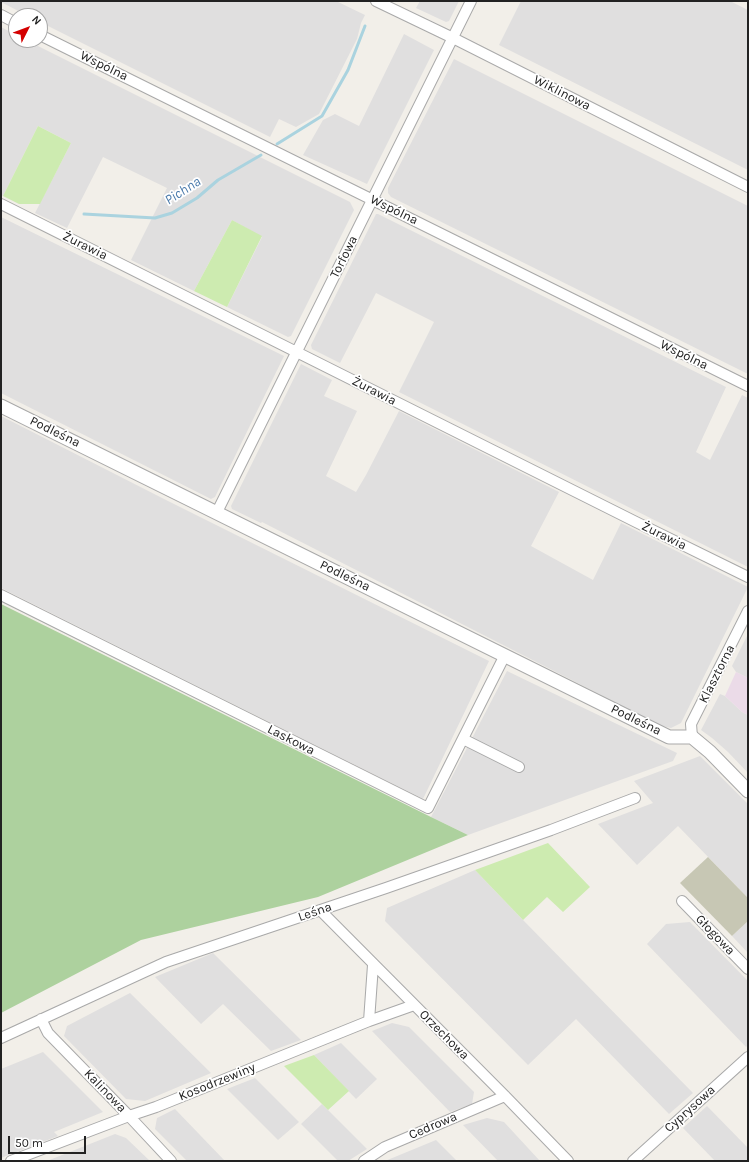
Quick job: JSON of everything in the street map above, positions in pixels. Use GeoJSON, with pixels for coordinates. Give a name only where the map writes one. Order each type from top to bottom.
{"type":"FeatureCollection","features":[{"type":"Feature","properties":{"kind":"street","name":"Wiklinowa"},"geometry":{"type":"LineString","coordinates":[[376,1],[453,38],[748,187]]}},
{"type":"Feature","properties":{"kind":"street","name":"Torfowa"},"geometry":{"type":"LineString","coordinates":[[217,512],[472,1]]}},
{"type":"Feature","properties":{"kind":"street","name":"Wspólna"},"geometry":{"type":"LineString","coordinates":[[48,39],[748,386]]}},
{"type":"Feature","properties":{"kind":"street","name":"Żurawia"},"geometry":{"type":"LineString","coordinates":[[1,204],[636,522],[748,576]]}},
{"type":"Feature","properties":{"kind":"street","name":"Podleśna"},"geometry":{"type":"LineString","coordinates":[[1,406],[669,737],[692,738]]}},
{"type":"Feature","properties":{"kind":"street","name":"Laskowa"},"geometry":{"type":"LineString","coordinates":[[1,595],[428,808],[505,655]]}},
{"type":"Feature","properties":{"kind":"street","name":"Klasztorna"},"geometry":{"type":"LineString","coordinates":[[692,738],[691,724],[748,611]]}},
{"type":"Feature","properties":{"kind":"street"},"geometry":{"type":"LineString","coordinates":[[692,738],[710,752],[748,791]]}},
{"type":"Feature","properties":{"kind":"street"},"geometry":{"type":"LineString","coordinates":[[463,739],[519,767]]}},
{"type":"Feature","properties":{"kind":"street","name":"Leśna"},"geometry":{"type":"LineString","coordinates":[[1,1038],[166,962],[536,836],[635,798]]}},
{"type":"Feature","properties":{"kind":"street","name":"Głogowa"},"geometry":{"type":"LineString","coordinates":[[682,901],[748,969]]}},
{"type":"Feature","properties":{"kind":"street","name":"Orzechowa"},"geometry":{"type":"LineString","coordinates":[[320,910],[568,1161]]}},
{"type":"Feature","properties":{"kind":"street"},"geometry":{"type":"LineString","coordinates":[[369,1021],[373,964]]}},
{"type":"Feature","properties":{"kind":"street","name":"Kosodrzewiny"},"geometry":{"type":"LineString","coordinates":[[11,1161],[163,1104],[369,1021],[414,1005]]}},
{"type":"Feature","properties":{"kind":"street","name":"Kalinowa"},"geometry":{"type":"LineString","coordinates":[[41,1019],[48,1033],[171,1161]]}},
{"type":"Feature","properties":{"kind":"street","name":"Cyprysowa"},"geometry":{"type":"LineString","coordinates":[[633,1161],[748,1057]]}},
{"type":"Feature","properties":{"kind":"street","name":"Cedrowa"},"geometry":{"type":"LineString","coordinates":[[364,1161],[385,1147],[505,1096]]}},
{"type":"Feature","properties":{"kind":"shaded area"},"geometry":{"type":"Polygon","coordinates":[[[336,1],[365,15],[361,23],[357,39],[319,114],[296,127],[279,119],[270,137],[48,26],[48,8],[13,8],[1,2],[336,1]]]}},
{"type":"Feature","properties":{"kind":"shaded area"},"geometry":{"type":"Polygon","coordinates":[[[420,1],[459,1],[449,21],[446,22],[416,8],[420,1]]]}},
{"type":"Feature","properties":{"kind":"shaded area"},"geometry":{"type":"Polygon","coordinates":[[[521,1],[730,1],[748,10],[748,170],[499,45],[521,1]]]}},
{"type":"Feature","properties":{"kind":"shaded area"},"geometry":{"type":"Polygon","coordinates":[[[1,27],[8,31],[8,48],[42,48],[350,202],[354,210],[291,336],[288,337],[227,307],[262,237],[232,220],[194,291],[131,260],[167,188],[103,157],[67,228],[35,213],[71,143],[38,126],[3,196],[1,195],[1,27]]]}},
{"type":"Feature","properties":{"kind":"shaded area"},"geometry":{"type":"Polygon","coordinates":[[[404,34],[434,50],[367,184],[303,155],[323,120],[335,114],[359,126],[404,34]]]}},
{"type":"Feature","properties":{"kind":"shaded area"},"geometry":{"type":"Polygon","coordinates":[[[454,59],[748,206],[748,374],[391,197],[388,193],[388,188],[454,59]]]}},
{"type":"Feature","properties":{"kind":"shaded area"},"geometry":{"type":"Polygon","coordinates":[[[376,214],[726,387],[696,452],[710,460],[742,395],[748,398],[748,567],[399,392],[434,322],[376,293],[340,363],[312,349],[311,345],[376,214]]]}},
{"type":"Feature","properties":{"kind":"shaded area"},"geometry":{"type":"Polygon","coordinates":[[[1,217],[284,356],[215,497],[211,499],[1,393],[1,217]]]}},
{"type":"Feature","properties":{"kind":"shaded area"},"geometry":{"type":"Polygon","coordinates":[[[301,364],[332,380],[324,396],[357,411],[326,476],[356,492],[399,411],[559,492],[531,546],[593,580],[621,523],[748,587],[681,723],[671,728],[662,726],[262,522],[261,523],[232,509],[231,506],[301,364]]]}},
{"type":"Feature","properties":{"kind":"shaded area"},"geometry":{"type":"Polygon","coordinates":[[[1,416],[489,661],[423,799],[1,588],[1,416]]]}},
{"type":"Feature","properties":{"kind":"shaded area"},"geometry":{"type":"Polygon","coordinates":[[[748,634],[748,678],[736,672],[732,666],[748,634]]]}},
{"type":"Feature","properties":{"kind":"shaded area"},"geometry":{"type":"Polygon","coordinates":[[[507,671],[677,753],[673,761],[468,835],[431,817],[507,671]]]}},
{"type":"Feature","properties":{"kind":"shaded area"},"geometry":{"type":"Polygon","coordinates":[[[736,672],[748,678],[748,715],[742,712],[725,696],[736,672]]]}},
{"type":"Feature","properties":{"kind":"shaded area"},"geometry":{"type":"Polygon","coordinates":[[[720,694],[725,696],[742,712],[748,715],[748,773],[728,752],[701,730],[720,694]]]}},
{"type":"Feature","properties":{"kind":"shaded area"},"geometry":{"type":"Polygon","coordinates":[[[700,756],[748,804],[748,898],[678,826],[637,865],[598,824],[653,803],[634,781],[700,756]]]}},
{"type":"Feature","properties":{"kind":"shaded area"},"geometry":{"type":"Polygon","coordinates":[[[708,857],[748,898],[748,921],[732,936],[680,883],[708,857]]]}},
{"type":"Feature","properties":{"kind":"shaded area"},"geometry":{"type":"Polygon","coordinates":[[[475,870],[693,1093],[669,1114],[576,1019],[528,1065],[385,921],[387,908],[475,870]]]}},
{"type":"Feature","properties":{"kind":"shaded area"},"geometry":{"type":"Polygon","coordinates":[[[748,921],[748,953],[732,936],[748,921]]]}},
{"type":"Feature","properties":{"kind":"shaded area"},"geometry":{"type":"Polygon","coordinates":[[[690,922],[748,981],[748,1045],[746,1047],[647,944],[666,924],[690,922]]]}},
{"type":"Feature","properties":{"kind":"shaded area"},"geometry":{"type":"Polygon","coordinates":[[[213,953],[301,1040],[271,1051],[223,1004],[201,1024],[155,977],[213,953]]]}},
{"type":"Feature","properties":{"kind":"shaded area"},"geometry":{"type":"Polygon","coordinates":[[[130,993],[211,1073],[145,1101],[126,1099],[64,1036],[67,1026],[130,993]]]}},
{"type":"Feature","properties":{"kind":"shaded area"},"geometry":{"type":"Polygon","coordinates":[[[392,1023],[409,1027],[474,1092],[472,1104],[450,1112],[372,1031],[392,1023]]]}},
{"type":"Feature","properties":{"kind":"shaded area"},"geometry":{"type":"Polygon","coordinates":[[[341,1043],[377,1079],[356,1099],[314,1055],[341,1043]]]}},
{"type":"Feature","properties":{"kind":"shaded area"},"geometry":{"type":"Polygon","coordinates":[[[43,1052],[103,1112],[54,1132],[58,1136],[1,1158],[1,1069],[43,1052]]]}},
{"type":"Feature","properties":{"kind":"shaded area"},"geometry":{"type":"Polygon","coordinates":[[[255,1078],[299,1122],[278,1140],[227,1089],[255,1078]]]}},
{"type":"Feature","properties":{"kind":"shaded area"},"geometry":{"type":"Polygon","coordinates":[[[322,1104],[367,1149],[348,1161],[338,1161],[301,1124],[322,1104]]]}},
{"type":"Feature","properties":{"kind":"shaded area"},"geometry":{"type":"Polygon","coordinates":[[[707,1106],[748,1148],[748,1161],[715,1161],[683,1128],[707,1106]]]}},
{"type":"Feature","properties":{"kind":"shaded area"},"geometry":{"type":"Polygon","coordinates":[[[175,1109],[225,1161],[187,1161],[155,1129],[157,1118],[175,1109]]]}},
{"type":"Feature","properties":{"kind":"shaded area"},"geometry":{"type":"Polygon","coordinates":[[[487,1118],[504,1122],[540,1161],[498,1161],[463,1125],[487,1118]]]}},
{"type":"Feature","properties":{"kind":"shaded area"},"geometry":{"type":"Polygon","coordinates":[[[115,1134],[126,1138],[150,1161],[47,1161],[115,1134]]]}},
{"type":"Feature","properties":{"kind":"shaded area"},"geometry":{"type":"Polygon","coordinates":[[[436,1140],[457,1161],[385,1161],[436,1140]]]}},
{"type":"Feature","properties":{"kind":"green space"},"geometry":{"type":"Polygon","coordinates":[[[38,126],[71,143],[40,204],[19,204],[3,196],[38,126]]]}},
{"type":"Feature","properties":{"kind":"green space"},"geometry":{"type":"Polygon","coordinates":[[[232,220],[262,236],[227,307],[194,291],[232,220]]]}},
{"type":"Feature","properties":{"kind":"green space"},"geometry":{"type":"Polygon","coordinates":[[[1,604],[468,835],[318,897],[141,940],[1,1013],[1,604]]]}},
{"type":"Feature","properties":{"kind":"green space"},"geometry":{"type":"Polygon","coordinates":[[[548,843],[590,887],[563,912],[547,897],[523,920],[475,870],[548,843]]]}},
{"type":"Feature","properties":{"kind":"green space"},"geometry":{"type":"Polygon","coordinates":[[[314,1055],[349,1091],[328,1110],[284,1066],[314,1055]]]}},
{"type":"Feature","properties":{"kind":"waterway","name":"Pichna"},"geometry":{"type":"LineString","coordinates":[[277,144],[322,116],[348,70],[365,26]]}},
{"type":"Feature","properties":{"kind":"waterway","name":"Pichna"},"geometry":{"type":"LineString","coordinates":[[84,214],[155,218],[172,213],[197,198],[218,180],[261,155]]}}]}
